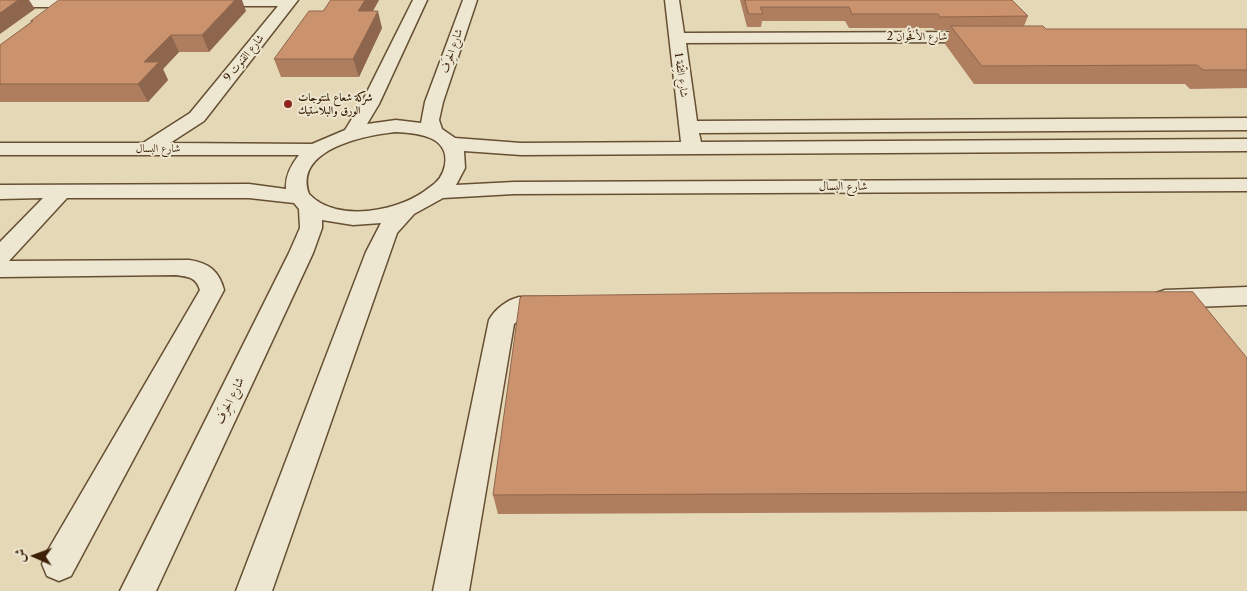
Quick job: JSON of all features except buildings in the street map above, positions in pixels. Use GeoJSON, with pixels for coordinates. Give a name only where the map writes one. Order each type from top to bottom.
{"type":"FeatureCollection","features":[{"type":"Feature","properties":{"kind":"street"},"geometry":{"type":"LineString","coordinates":[[352,132],[370,104],[420,0]]}},
{"type":"Feature","properties":{"kind":"street","name":"شارع الحِرَف"},"geometry":{"type":"LineString","coordinates":[[442,138],[430,120],[434,102],[470,0]]}},
{"type":"Feature","properties":{"kind":"street","name":"شارع الثِّقة 1"},"geometry":{"type":"LineString","coordinates":[[672,0],[692,149]]}},
{"type":"Feature","properties":{"kind":"street"},"geometry":{"type":"LineString","coordinates":[[192,2],[290,1]]}},
{"type":"Feature","properties":{"kind":"street","name":"شارع القنوت 9"},"geometry":{"type":"LineString","coordinates":[[148,149],[197,117],[290,1]]}},
{"type":"Feature","properties":{"kind":"street"},"geometry":{"type":"LineString","coordinates":[[0,3],[104,3]]}},
{"type":"Feature","properties":{"kind":"street"},"geometry":{"type":"LineString","coordinates":[[43,19],[65,3]]}},
{"type":"Feature","properties":{"kind":"street","name":"شارع الأقحُوان 2"},"geometry":{"type":"LineString","coordinates":[[676,38],[1001,36]]}},
{"type":"Feature","properties":{"kind":"street"},"geometry":{"type":"LineString","coordinates":[[197,117],[195,130],[199,140],[207,149]]}},
{"type":"Feature","properties":{"kind":"street"},"geometry":{"type":"LineString","coordinates":[[689,127],[1247,124]]}},
{"type":"Feature","properties":{"kind":"street"},"geometry":{"type":"LineString","coordinates":[[305,202],[296,186],[298,174],[305,161],[317,150],[352,132],[374,127],[396,126],[479,147],[521,149],[1247,145]]}},
{"type":"Feature","properties":{"kind":"street"},"geometry":{"type":"LineString","coordinates":[[0,132],[29,134],[46,149]]}},
{"type":"Feature","properties":{"kind":"street"},"geometry":{"type":"LineString","coordinates":[[0,192],[249,191],[305,202],[329,215],[353,219],[380,217],[406,210],[424,202],[448,182],[457,161],[455,152],[442,138]]}},
{"type":"Feature","properties":{"kind":"street","name":"شارع البسال"},"geometry":{"type":"LineString","coordinates":[[0,149],[317,150]]}},
{"type":"Feature","properties":{"kind":"street","name":"شارع البسال"},"geometry":{"type":"LineString","coordinates":[[438,192],[524,188],[1247,185]]}},
{"type":"Feature","properties":{"kind":"street"},"geometry":{"type":"LineString","coordinates":[[0,256],[60,192]]}},
{"type":"Feature","properties":{"kind":"street","name":"شارع الحِرَف"},"geometry":{"type":"LineString","coordinates":[[138,591],[301,253],[311,228],[305,202]]}},
{"type":"Feature","properties":{"kind":"street"},"geometry":{"type":"LineString","coordinates":[[254,591],[384,237],[387,230],[406,210]]}},
{"type":"Feature","properties":{"kind":"street"},"geometry":{"type":"LineString","coordinates":[[0,269],[192,268],[204,272],[210,280],[212,290],[59,564]]}},
{"type":"Feature","properties":{"kind":"street"},"geometry":{"type":"LineString","coordinates":[[1141,300],[1247,296]]}},
{"type":"Feature","properties":{"kind":"street"},"geometry":{"type":"LineString","coordinates":[[1190,299],[1209,320]]}},
{"type":"Feature","properties":{"kind":"street"},"geometry":{"type":"LineString","coordinates":[[451,591],[502,320],[519,306],[579,306]]}},
{"type":"Feature","properties":{"kind":"place","name":"شركة شعاع لمنتوجات الورق والبلاستيك"},"geometry":{"type":"Point","coordinates":[288,104]}}]}
